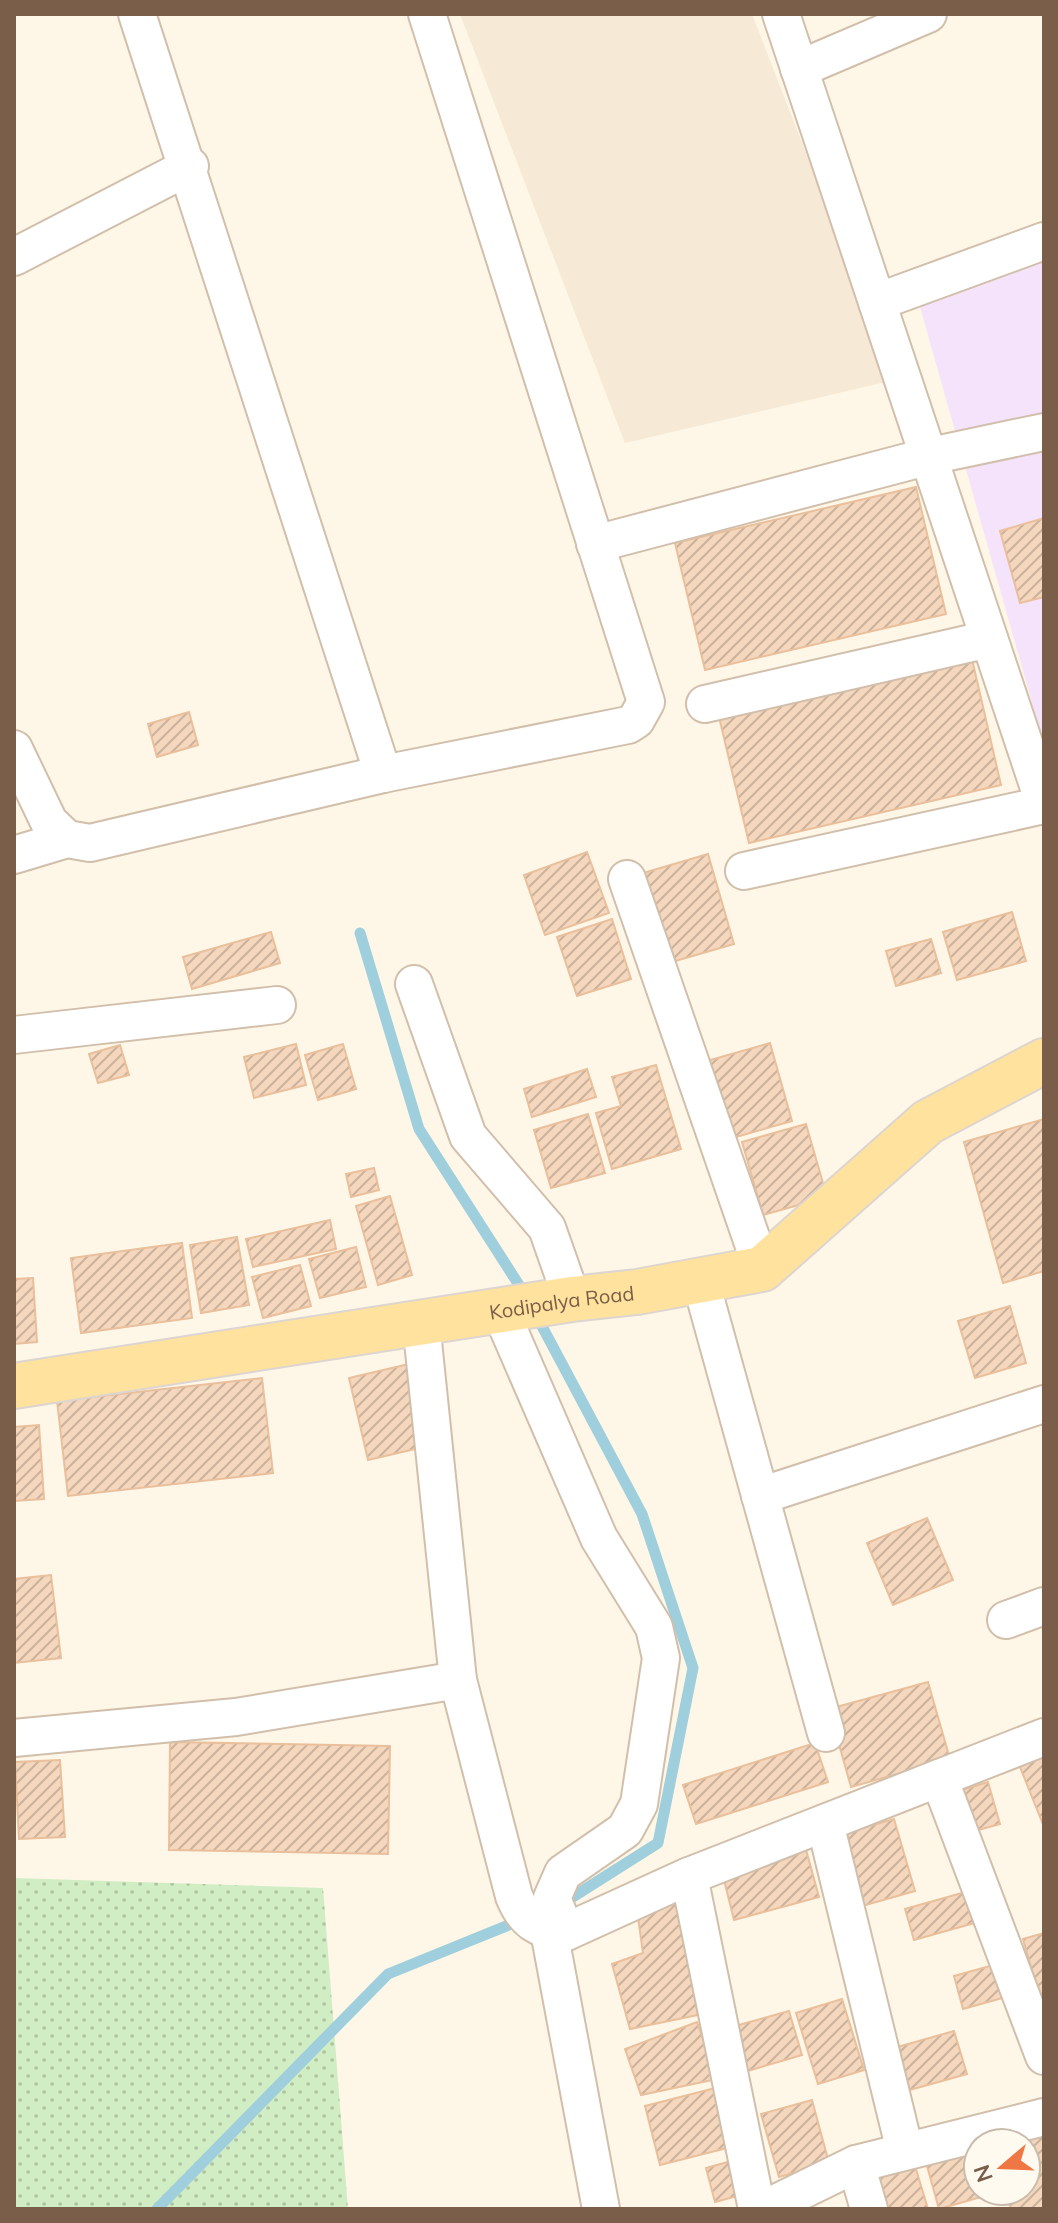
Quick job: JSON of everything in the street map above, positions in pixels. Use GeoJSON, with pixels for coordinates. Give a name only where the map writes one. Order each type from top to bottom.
{"type":"FeatureCollection","features":[{"type":"Feature","properties":{"kind":"main road"},"geometry":{"type":"LineString","coordinates":[[762,1269],[928,1122],[1044,1061]]}},
{"type":"Feature","properties":{"kind":"main road","name":"Kodipalya Road"},"geometry":{"type":"LineString","coordinates":[[14,1386],[563,1300],[637,1292],[762,1269]]}},
{"type":"Feature","properties":{"kind":"street"},"geometry":{"type":"LineString","coordinates":[[137,14],[190,166],[383,774]]}},
{"type":"Feature","properties":{"kind":"street"},"geometry":{"type":"LineString","coordinates":[[14,855],[67,839],[90,843],[383,774],[628,725],[636,720],[646,702],[427,14]]}},
{"type":"Feature","properties":{"kind":"street"},"geometry":{"type":"LineString","coordinates":[[744,871],[1044,804],[781,14]]}},
{"type":"Feature","properties":{"kind":"street"},"geometry":{"type":"LineString","coordinates":[[799,69],[928,14]]}},
{"type":"Feature","properties":{"kind":"street"},"geometry":{"type":"LineString","coordinates":[[14,257],[190,166]]}},
{"type":"Feature","properties":{"kind":"street"},"geometry":{"type":"LineString","coordinates":[[877,302],[1044,241]]}},
{"type":"Feature","properties":{"kind":"street"},"geometry":{"type":"LineString","coordinates":[[595,544],[930,456],[1044,432]]}},
{"type":"Feature","properties":{"kind":"street"},"geometry":{"type":"LineString","coordinates":[[705,704],[989,639]]}},
{"type":"Feature","properties":{"kind":"street"},"geometry":{"type":"LineString","coordinates":[[14,749],[49,822],[67,839]]}},
{"type":"Feature","properties":{"kind":"street"},"geometry":{"type":"LineString","coordinates":[[627,879],[762,1269]]}},
{"type":"Feature","properties":{"kind":"street"},"geometry":{"type":"LineString","coordinates":[[414,984],[468,1136],[547,1228],[563,1300]]}},
{"type":"Feature","properties":{"kind":"street"},"geometry":{"type":"LineString","coordinates":[[14,1035],[277,1005]]}},
{"type":"Feature","properties":{"kind":"street"},"geometry":{"type":"LineString","coordinates":[[700,1279],[826,1733]]}},
{"type":"Feature","properties":{"kind":"street"},"geometry":{"type":"LineString","coordinates":[[504,1309],[599,1538],[654,1627],[661,1658],[639,1804],[625,1830],[563,1873],[557,1920],[601,2209]]}},
{"type":"Feature","properties":{"kind":"street"},"geometry":{"type":"LineString","coordinates":[[421,1322],[458,1680],[514,1896],[531,1924],[557,1920],[689,1876],[1044,1737]]}},
{"type":"Feature","properties":{"kind":"street"},"geometry":{"type":"LineString","coordinates":[[760,1496],[1044,1404]]}},
{"type":"Feature","properties":{"kind":"street"},"geometry":{"type":"LineString","coordinates":[[1006,1620],[1044,1606]]}},
{"type":"Feature","properties":{"kind":"street"},"geometry":{"type":"LineString","coordinates":[[14,1738],[236,1717],[458,1680]]}},
{"type":"Feature","properties":{"kind":"street"},"geometry":{"type":"LineString","coordinates":[[939,1778],[1044,2056]]}},
{"type":"Feature","properties":{"kind":"street"},"geometry":{"type":"LineString","coordinates":[[825,1823],[905,2151]]}},
{"type":"Feature","properties":{"kind":"street"},"geometry":{"type":"LineString","coordinates":[[689,1876],[757,2209]]}},
{"type":"Feature","properties":{"kind":"street"},"geometry":{"type":"LineString","coordinates":[[764,2209],[856,2164],[1044,2117]]}},
{"type":"Feature","properties":{"kind":"street"},"geometry":{"type":"LineString","coordinates":[[856,2164],[869,2209]]}},
{"type":"Feature","properties":{"kind":"shaded area"},"geometry":{"type":"Polygon","coordinates":[[[460,14],[752,14],[894,380],[625,443],[460,14]]]}},
{"type":"Feature","properties":{"kind":"shaded area"},"geometry":{"type":"Polygon","coordinates":[[[1044,262],[1044,745],[920,307],[1044,262]]]}},
{"type":"Feature","properties":{"kind":"green space"},"geometry":{"type":"Polygon","coordinates":[[[14,1878],[323,1888],[348,2209],[14,2209],[14,1878]]]}},
{"type":"Feature","properties":{"kind":"building"},"geometry":{"type":"Polygon","coordinates":[[[916,487],[946,614],[705,670],[675,543],[916,487]]]}},
{"type":"Feature","properties":{"kind":"building"},"geometry":{"type":"Polygon","coordinates":[[[1044,518],[1044,597],[1020,603],[1000,531],[1044,518]]]}},
{"type":"Feature","properties":{"kind":"building"},"geometry":{"type":"Polygon","coordinates":[[[972,659],[1001,785],[749,843],[719,717],[972,659]]]}},
{"type":"Feature","properties":{"kind":"building"},"geometry":{"type":"Polygon","coordinates":[[[189,712],[198,745],[157,757],[148,724],[189,712]]]}},
{"type":"Feature","properties":{"kind":"building"},"geometry":{"type":"Polygon","coordinates":[[[587,852],[609,913],[545,935],[524,875],[587,852]]]}},
{"type":"Feature","properties":{"kind":"building"},"geometry":{"type":"Polygon","coordinates":[[[708,854],[734,944],[665,964],[640,874],[708,854]]]}},
{"type":"Feature","properties":{"kind":"building"},"geometry":{"type":"Polygon","coordinates":[[[1012,912],[1026,961],[957,980],[943,932],[1012,912]]]}},
{"type":"Feature","properties":{"kind":"building"},"geometry":{"type":"Polygon","coordinates":[[[612,919],[631,979],[577,996],[557,937],[612,919]]]}},
{"type":"Feature","properties":{"kind":"building"},"geometry":{"type":"Polygon","coordinates":[[[271,932],[280,963],[192,989],[183,957],[271,932]]]}},
{"type":"Feature","properties":{"kind":"building"},"geometry":{"type":"Polygon","coordinates":[[[931,939],[941,973],[896,986],[886,951],[931,939]]]}},
{"type":"Feature","properties":{"kind":"building"},"geometry":{"type":"Polygon","coordinates":[[[770,1043],[792,1121],[729,1139],[707,1061],[770,1043]]]}},
{"type":"Feature","properties":{"kind":"building"},"geometry":{"type":"Polygon","coordinates":[[[296,1044],[306,1085],[254,1098],[244,1057],[296,1044]]]}},
{"type":"Feature","properties":{"kind":"building"},"geometry":{"type":"Polygon","coordinates":[[[343,1044],[356,1089],[318,1100],[305,1055],[343,1044]]]}},
{"type":"Feature","properties":{"kind":"building"},"geometry":{"type":"Polygon","coordinates":[[[120,1045],[129,1075],[98,1083],[89,1054],[120,1045]]]}},
{"type":"Feature","properties":{"kind":"building"},"geometry":{"type":"Polygon","coordinates":[[[656,1065],[681,1149],[612,1169],[596,1113],[621,1106],[612,1077],[656,1065]]]}},
{"type":"Feature","properties":{"kind":"building"},"geometry":{"type":"Polygon","coordinates":[[[587,1069],[596,1097],[532,1117],[524,1089],[587,1069]]]}},
{"type":"Feature","properties":{"kind":"building"},"geometry":{"type":"Polygon","coordinates":[[[588,1114],[605,1173],[551,1188],[534,1130],[588,1114]]]}},
{"type":"Feature","properties":{"kind":"building"},"geometry":{"type":"Polygon","coordinates":[[[1044,1119],[1044,1271],[1003,1283],[964,1142],[1044,1119]]]}},
{"type":"Feature","properties":{"kind":"building"},"geometry":{"type":"Polygon","coordinates":[[[806,1124],[827,1197],[763,1215],[742,1142],[806,1124]]]}},
{"type":"Feature","properties":{"kind":"building"},"geometry":{"type":"Polygon","coordinates":[[[374,1168],[379,1190],[351,1197],[346,1174],[374,1168]]]}},
{"type":"Feature","properties":{"kind":"building"},"geometry":{"type":"Polygon","coordinates":[[[390,1196],[412,1275],[378,1285],[356,1206],[390,1196]]]}},
{"type":"Feature","properties":{"kind":"building"},"geometry":{"type":"Polygon","coordinates":[[[330,1220],[336,1249],[253,1267],[246,1239],[330,1220]]]}},
{"type":"Feature","properties":{"kind":"building"},"geometry":{"type":"Polygon","coordinates":[[[237,1237],[249,1305],[201,1313],[190,1245],[237,1237]]]}},
{"type":"Feature","properties":{"kind":"building"},"geometry":{"type":"Polygon","coordinates":[[[182,1243],[192,1318],[81,1333],[71,1258],[182,1243]]]}},
{"type":"Feature","properties":{"kind":"building"},"geometry":{"type":"Polygon","coordinates":[[[356,1247],[366,1287],[320,1298],[309,1259],[356,1247]]]}},
{"type":"Feature","properties":{"kind":"building"},"geometry":{"type":"Polygon","coordinates":[[[300,1265],[311,1306],[263,1318],[252,1277],[300,1265]]]}},
{"type":"Feature","properties":{"kind":"building"},"geometry":{"type":"Polygon","coordinates":[[[33,1278],[37,1342],[14,1344],[14,1279],[33,1278]]]}},
{"type":"Feature","properties":{"kind":"building"},"geometry":{"type":"Polygon","coordinates":[[[1010,1306],[1026,1363],[975,1378],[958,1321],[1010,1306]]]}},
{"type":"Feature","properties":{"kind":"building"},"geometry":{"type":"Polygon","coordinates":[[[409,1364],[428,1446],[368,1460],[349,1378],[409,1364]]]}},
{"type":"Feature","properties":{"kind":"building"},"geometry":{"type":"Polygon","coordinates":[[[262,1378],[273,1473],[68,1496],[57,1401],[262,1378]]]}},
{"type":"Feature","properties":{"kind":"building"},"geometry":{"type":"Polygon","coordinates":[[[39,1425],[44,1499],[14,1501],[14,1427],[39,1425]]]}},
{"type":"Feature","properties":{"kind":"building"},"geometry":{"type":"Polygon","coordinates":[[[927,1518],[953,1580],[893,1605],[867,1543],[927,1518]]]}},
{"type":"Feature","properties":{"kind":"building"},"geometry":{"type":"Polygon","coordinates":[[[51,1575],[61,1658],[14,1663],[14,1579],[51,1575]]]}},
{"type":"Feature","properties":{"kind":"building"},"geometry":{"type":"Polygon","coordinates":[[[928,1682],[950,1759],[851,1787],[829,1709],[928,1682]]]}},
{"type":"Feature","properties":{"kind":"building"},"geometry":{"type":"Polygon","coordinates":[[[170,1742],[390,1746],[388,1854],[169,1850],[170,1742]]]}},
{"type":"Feature","properties":{"kind":"building"},"geometry":{"type":"Polygon","coordinates":[[[815,1743],[828,1782],[696,1824],[683,1785],[815,1743]]]}},
{"type":"Feature","properties":{"kind":"building"},"geometry":{"type":"Polygon","coordinates":[[[1044,1746],[1044,1827],[1016,1757],[1044,1746]]]}},
{"type":"Feature","properties":{"kind":"building"},"geometry":{"type":"Polygon","coordinates":[[[60,1760],[65,1837],[19,1839],[15,1762],[60,1760]]]}},
{"type":"Feature","properties":{"kind":"building"},"geometry":{"type":"Polygon","coordinates":[[[988,1782],[1000,1824],[971,1832],[959,1791],[988,1782]]]}},
{"type":"Feature","properties":{"kind":"building"},"geometry":{"type":"Polygon","coordinates":[[[894,1819],[915,1891],[862,1906],[842,1834],[894,1819]]]}},
{"type":"Feature","properties":{"kind":"building"},"geometry":{"type":"Polygon","coordinates":[[[805,1846],[819,1897],[734,1920],[721,1868],[805,1846]]]}},
{"type":"Feature","properties":{"kind":"building"},"geometry":{"type":"Polygon","coordinates":[[[969,1891],[978,1922],[914,1940],[905,1909],[969,1891]]]}},
{"type":"Feature","properties":{"kind":"building"},"geometry":{"type":"Polygon","coordinates":[[[675,1897],[698,2015],[630,2029],[612,1964],[643,1953],[636,1903],[675,1897]]]}},
{"type":"Feature","properties":{"kind":"building"},"geometry":{"type":"Polygon","coordinates":[[[1044,1933],[1044,2012],[1023,1939],[1044,1933]]]}},
{"type":"Feature","properties":{"kind":"building"},"geometry":{"type":"Polygon","coordinates":[[[997,1964],[1006,1997],[963,2009],[954,1976],[997,1964]]]}},
{"type":"Feature","properties":{"kind":"building"},"geometry":{"type":"Polygon","coordinates":[[[842,1999],[864,2070],[818,2084],[796,2013],[842,1999]]]}},
{"type":"Feature","properties":{"kind":"building"},"geometry":{"type":"Polygon","coordinates":[[[789,2011],[802,2055],[741,2073],[728,2028],[789,2011]]]}},
{"type":"Feature","properties":{"kind":"building"},"geometry":{"type":"Polygon","coordinates":[[[697,2022],[717,2079],[641,2095],[625,2049],[697,2022]]]}},
{"type":"Feature","properties":{"kind":"building"},"geometry":{"type":"Polygon","coordinates":[[[954,2031],[967,2074],[899,2093],[887,2050],[954,2031]]]}},
{"type":"Feature","properties":{"kind":"building"},"geometry":{"type":"Polygon","coordinates":[[[727,2085],[743,2144],[660,2165],[645,2106],[727,2085]]]}},
{"type":"Feature","properties":{"kind":"building"},"geometry":{"type":"Polygon","coordinates":[[[812,2100],[829,2163],[779,2177],[761,2114],[812,2100]]]}},
{"type":"Feature","properties":{"kind":"building"},"geometry":{"type":"Polygon","coordinates":[[[1042,2128],[1044,2209],[1011,2209],[1042,2207],[1042,2128]]]}},
{"type":"Feature","properties":{"kind":"building"},"geometry":{"type":"Polygon","coordinates":[[[962,2148],[962,2202],[939,2209],[925,2159],[962,2148]]]}},
{"type":"Feature","properties":{"kind":"building"},"geometry":{"type":"Polygon","coordinates":[[[912,2156],[928,2209],[877,2209],[865,2169],[912,2156]]]}},
{"type":"Feature","properties":{"kind":"building"},"geometry":{"type":"Polygon","coordinates":[[[735,2160],[745,2194],[715,2202],[706,2168],[735,2160]]]}},
{"type":"Feature","properties":{"kind":"waterway"},"geometry":{"type":"LineString","coordinates":[[360,933],[419,1129],[526,1296]]}},
{"type":"Feature","properties":{"kind":"waterway"},"geometry":{"type":"LineString","coordinates":[[536,1315],[642,1514],[693,1668],[658,1843],[560,1905]]}},
{"type":"Feature","properties":{"kind":"waterway"},"geometry":{"type":"LineString","coordinates":[[157,2209],[388,1974],[521,1920]]}}]}
